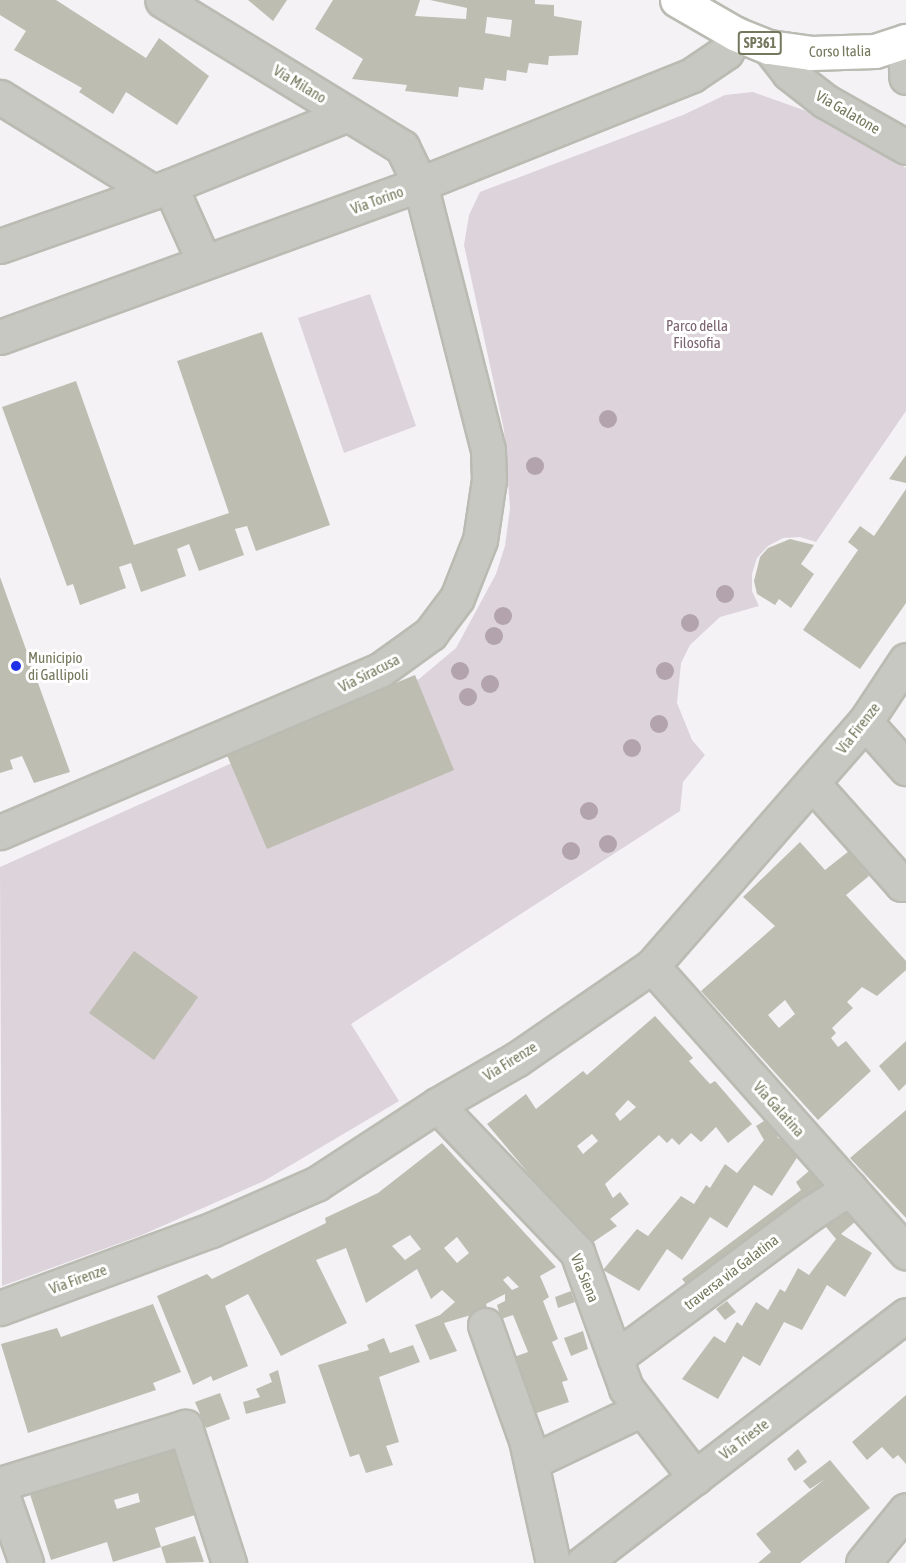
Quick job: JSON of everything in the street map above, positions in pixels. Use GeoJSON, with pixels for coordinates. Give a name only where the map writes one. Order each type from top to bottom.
{"type":"FeatureCollection","features":[{"type":"Feature","properties":{"kind":"main road","name":"Corso Italia"},"geometry":{"type":"LineString","coordinates":[[676,0],[736,34],[770,47],[811,53],[853,52],[875,51],[906,41]]}},
{"type":"Feature","properties":{"kind":"street","name":"Via Milano"},"geometry":{"type":"LineString","coordinates":[[162,0],[402,147],[420,184]]}},
{"type":"Feature","properties":{"kind":"street","name":"Via Torino"},"geometry":{"type":"LineString","coordinates":[[0,337],[420,184],[692,75],[726,52],[736,34]]}},
{"type":"Feature","properties":{"kind":"street"},"geometry":{"type":"LineString","coordinates":[[906,41],[906,77]]}},
{"type":"Feature","properties":{"kind":"street","name":"Via Galatone"},"geometry":{"type":"LineString","coordinates":[[770,47],[789,73],[825,101],[906,147]]}},
{"type":"Feature","properties":{"kind":"street"},"geometry":{"type":"LineString","coordinates":[[0,96],[162,189],[204,262]]}},
{"type":"Feature","properties":{"kind":"street"},"geometry":{"type":"LineString","coordinates":[[0,246],[162,189],[348,114]]}},
{"type":"Feature","properties":{"kind":"street","name":"Via Siracusa"},"geometry":{"type":"LineString","coordinates":[[0,832],[380,670],[430,633],[457,598],[480,540],[489,480],[488,450],[420,184]]}},
{"type":"Feature","properties":{"kind":"street","name":"Via Firenze"},"geometry":{"type":"LineString","coordinates":[[0,1308],[211,1230],[316,1184],[437,1105],[517,1059],[652,966],[865,722],[906,660]]}},
{"type":"Feature","properties":{"kind":"street"},"geometry":{"type":"LineString","coordinates":[[865,722],[906,768]]}},
{"type":"Feature","properties":{"kind":"street"},"geometry":{"type":"LineString","coordinates":[[813,784],[902,884],[906,881]]}},
{"type":"Feature","properties":{"kind":"street","name":"Via Galatina"},"geometry":{"type":"LineString","coordinates":[[652,966],[906,1252]]}},
{"type":"Feature","properties":{"kind":"street","name":"Via Siena"},"geometry":{"type":"LineString","coordinates":[[437,1105],[577,1252],[626,1388],[695,1477]]}},
{"type":"Feature","properties":{"kind":"street","name":"traversa via Galatina"},"geometry":{"type":"LineString","coordinates":[[615,1358],[811,1213],[850,1188]]}},
{"type":"Feature","properties":{"kind":"street","name":"Via Trieste"},"geometry":{"type":"LineString","coordinates":[[583,1563],[906,1315]]}},
{"type":"Feature","properties":{"kind":"street"},"geometry":{"type":"LineString","coordinates":[[485,1325],[531,1462],[553,1563]]}},
{"type":"Feature","properties":{"kind":"street"},"geometry":{"type":"LineString","coordinates":[[531,1462],[642,1408]]}},
{"type":"Feature","properties":{"kind":"street"},"geometry":{"type":"LineString","coordinates":[[0,1484],[185,1427],[229,1563]]}},
{"type":"Feature","properties":{"kind":"street"},"geometry":{"type":"LineString","coordinates":[[0,1489],[26,1563]]}},
{"type":"Feature","properties":{"kind":"street"},"geometry":{"type":"LineString","coordinates":[[863,1563],[906,1510]]}},
{"type":"Feature","properties":{"kind":"green space","name":"Parco della Filosofia"},"geometry":{"type":"Polygon","coordinates":[[[753,92],[826,118],[874,145],[906,168],[906,411],[816,542],[800,537],[783,538],[768,546],[757,558],[752,574],[752,591],[759,606],[720,617],[690,645],[681,663],[677,703],[692,740],[705,755],[683,782],[680,811],[351,1024],[399,1101],[264,1181],[142,1235],[2,1286],[0,867],[419,679],[456,648],[496,574],[505,546],[510,508],[504,430],[464,245],[469,215],[480,192],[683,115],[725,95],[753,92]]]}},
{"type":"Feature","properties":{"kind":"green space"},"geometry":{"type":"Polygon","coordinates":[[[370,294],[416,426],[344,453],[298,318],[370,294]]]}},
{"type":"Feature","properties":{"kind":"building"},"geometry":{"type":"Polygon","coordinates":[[[0,0],[56,0],[146,58],[159,38],[209,76],[177,125],[126,92],[113,114],[79,92],[82,88],[14,50],[26,31],[0,15],[0,0]]]}},
{"type":"Feature","properties":{"kind":"building"},"geometry":{"type":"Polygon","coordinates":[[[248,0],[287,0],[273,21],[248,0]]]}},
{"type":"Feature","properties":{"kind":"building"},"geometry":{"type":"Polygon","coordinates":[[[333,0],[420,0],[415,16],[466,19],[467,8],[430,0],[535,0],[535,4],[554,5],[554,16],[582,21],[578,55],[549,56],[548,65],[529,63],[527,73],[507,70],[506,81],[485,78],[483,90],[459,87],[458,97],[405,91],[407,85],[352,79],[363,59],[315,29],[333,0]],[[487,17],[485,33],[510,37],[512,20],[487,17]]]}},
{"type":"Feature","properties":{"kind":"building"},"geometry":{"type":"Polygon","coordinates":[[[262,332],[330,525],[256,551],[247,526],[235,529],[244,555],[199,571],[189,544],[177,549],[186,576],[141,592],[131,563],[119,567],[126,588],[80,605],[73,584],[67,586],[2,407],[76,381],[134,545],[229,513],[177,361],[262,332]]]}},
{"type":"Feature","properties":{"kind":"building"},"geometry":{"type":"Polygon","coordinates":[[[906,455],[906,483],[889,479],[906,455]]]}},
{"type":"Feature","properties":{"kind":"building"},"geometry":{"type":"Polygon","coordinates":[[[906,489],[906,603],[860,669],[803,630],[858,550],[848,542],[860,526],[874,536],[906,489]]]}},
{"type":"Feature","properties":{"kind":"building"},"geometry":{"type":"Polygon","coordinates":[[[790,539],[814,545],[801,564],[814,574],[791,608],[779,599],[775,605],[757,594],[754,581],[760,557],[768,548],[790,539]]]}},
{"type":"Feature","properties":{"kind":"building","name":"Municipio di Gallipoli"},"geometry":{"type":"Polygon","coordinates":[[[0,577],[70,772],[34,783],[22,756],[10,760],[13,769],[0,773],[0,577]]]}},
{"type":"Feature","properties":{"kind":"building"},"geometry":{"type":"Polygon","coordinates":[[[415,675],[454,770],[267,849],[226,753],[415,675]]]}},
{"type":"Feature","properties":{"kind":"building"},"geometry":{"type":"Polygon","coordinates":[[[800,842],[825,870],[849,851],[869,876],[846,895],[906,961],[906,970],[877,996],[862,987],[847,1002],[853,1008],[832,1028],[836,1033],[831,1038],[838,1047],[846,1041],[871,1071],[818,1120],[701,991],[775,926],[743,897],[800,842]],[[785,1000],[768,1015],[779,1028],[795,1014],[785,1000]]]}},
{"type":"Feature","properties":{"kind":"building"},"geometry":{"type":"Polygon","coordinates":[[[134,951],[198,997],[154,1060],[89,1013],[134,951]]]}},
{"type":"Feature","properties":{"kind":"building"},"geometry":{"type":"Polygon","coordinates":[[[655,1016],[693,1058],[689,1061],[710,1084],[715,1081],[752,1124],[728,1143],[716,1127],[701,1142],[691,1133],[679,1145],[672,1138],[667,1143],[659,1135],[605,1184],[613,1198],[620,1192],[629,1204],[610,1219],[617,1226],[589,1245],[487,1124],[526,1094],[536,1109],[583,1071],[587,1075],[655,1016]],[[628,1100],[615,1114],[620,1121],[636,1107],[628,1100]],[[592,1134],[577,1146],[583,1154],[598,1141],[592,1134]]]}},
{"type":"Feature","properties":{"kind":"building"},"geometry":{"type":"Polygon","coordinates":[[[906,1041],[906,1084],[899,1091],[879,1066],[906,1041]]]}},
{"type":"Feature","properties":{"kind":"building"},"geometry":{"type":"Polygon","coordinates":[[[906,1110],[906,1218],[850,1158],[906,1110]]]}},
{"type":"Feature","properties":{"kind":"building"},"geometry":{"type":"Polygon","coordinates":[[[778,1112],[789,1127],[777,1137],[800,1153],[772,1196],[754,1185],[727,1228],[710,1217],[682,1260],[667,1249],[639,1291],[603,1270],[637,1229],[648,1236],[681,1196],[694,1204],[706,1185],[710,1188],[725,1164],[737,1173],[764,1140],[756,1126],[778,1112]]]}},
{"type":"Feature","properties":{"kind":"building"},"geometry":{"type":"Polygon","coordinates":[[[442,1143],[556,1267],[540,1276],[549,1297],[543,1301],[558,1339],[552,1342],[568,1380],[562,1382],[569,1402],[528,1416],[511,1358],[528,1352],[513,1315],[501,1319],[497,1305],[505,1301],[505,1294],[486,1304],[488,1310],[444,1323],[457,1351],[430,1360],[415,1325],[440,1315],[455,1302],[442,1290],[431,1299],[417,1269],[366,1303],[346,1248],[316,1260],[347,1323],[281,1356],[248,1294],[225,1306],[248,1366],[213,1381],[211,1376],[193,1385],[157,1296],[207,1274],[212,1279],[326,1223],[325,1218],[378,1193],[442,1143]],[[410,1235],[392,1246],[405,1260],[421,1249],[410,1235]],[[457,1237],[444,1248],[457,1263],[469,1253],[457,1237]],[[508,1276],[503,1280],[512,1290],[519,1287],[508,1276]]]}},
{"type":"Feature","properties":{"kind":"building"},"geometry":{"type":"Polygon","coordinates":[[[816,1165],[831,1184],[693,1293],[682,1279],[801,1190],[796,1182],[816,1165]]]}},
{"type":"Feature","properties":{"kind":"building"},"geometry":{"type":"Polygon","coordinates":[[[846,1209],[856,1221],[841,1234],[872,1253],[845,1297],[827,1285],[802,1330],[784,1322],[760,1366],[743,1356],[718,1399],[682,1379],[714,1336],[725,1343],[737,1322],[742,1326],[756,1302],[768,1310],[780,1289],[785,1292],[798,1268],[809,1275],[836,1239],[821,1221],[846,1209]]]}},
{"type":"Feature","properties":{"kind":"building"},"geometry":{"type":"Polygon","coordinates":[[[571,1291],[575,1302],[558,1308],[555,1297],[571,1291]]]}},
{"type":"Feature","properties":{"kind":"building"},"geometry":{"type":"Polygon","coordinates":[[[727,1301],[736,1312],[725,1320],[716,1309],[727,1301]]]}},
{"type":"Feature","properties":{"kind":"building"},"geometry":{"type":"Polygon","coordinates":[[[153,1304],[181,1372],[153,1383],[156,1390],[28,1433],[1,1344],[57,1328],[61,1337],[153,1304]]]}},
{"type":"Feature","properties":{"kind":"building"},"geometry":{"type":"Polygon","coordinates":[[[583,1331],[588,1349],[571,1356],[564,1338],[583,1331]]]}},
{"type":"Feature","properties":{"kind":"building"},"geometry":{"type":"Polygon","coordinates":[[[384,1338],[390,1353],[413,1345],[420,1362],[379,1377],[399,1442],[386,1446],[393,1465],[366,1473],[359,1454],[350,1457],[318,1365],[369,1350],[367,1345],[384,1338]]]}},
{"type":"Feature","properties":{"kind":"building"},"geometry":{"type":"Polygon","coordinates":[[[278,1370],[286,1403],[246,1414],[243,1402],[260,1397],[256,1389],[272,1382],[269,1374],[278,1370]]]}},
{"type":"Feature","properties":{"kind":"building"},"geometry":{"type":"Polygon","coordinates":[[[220,1393],[230,1419],[206,1428],[195,1402],[220,1393]]]}},
{"type":"Feature","properties":{"kind":"building"},"geometry":{"type":"Polygon","coordinates":[[[906,1395],[906,1464],[898,1455],[893,1459],[882,1447],[867,1460],[852,1442],[906,1395]]]}},
{"type":"Feature","properties":{"kind":"building"},"geometry":{"type":"Polygon","coordinates":[[[175,1445],[198,1514],[155,1528],[161,1547],[113,1562],[107,1542],[51,1560],[28,1488],[175,1445]],[[138,1493],[114,1500],[117,1509],[140,1502],[138,1493]]]}},
{"type":"Feature","properties":{"kind":"building"},"geometry":{"type":"Polygon","coordinates":[[[798,1449],[807,1462],[795,1471],[787,1459],[798,1449]]]}},
{"type":"Feature","properties":{"kind":"building"},"geometry":{"type":"Polygon","coordinates":[[[830,1460],[870,1508],[800,1563],[758,1563],[771,1552],[756,1534],[825,1479],[810,1489],[803,1481],[830,1460]]]}},
{"type":"Feature","properties":{"kind":"building"},"geometry":{"type":"Polygon","coordinates":[[[195,1536],[204,1562],[166,1563],[161,1547],[195,1536]]]}},
{"type":"Feature","properties":{"kind":"place","name":"Municipio di Gallipoli"},"geometry":{"type":"Point","coordinates":[16,666]}}]}
